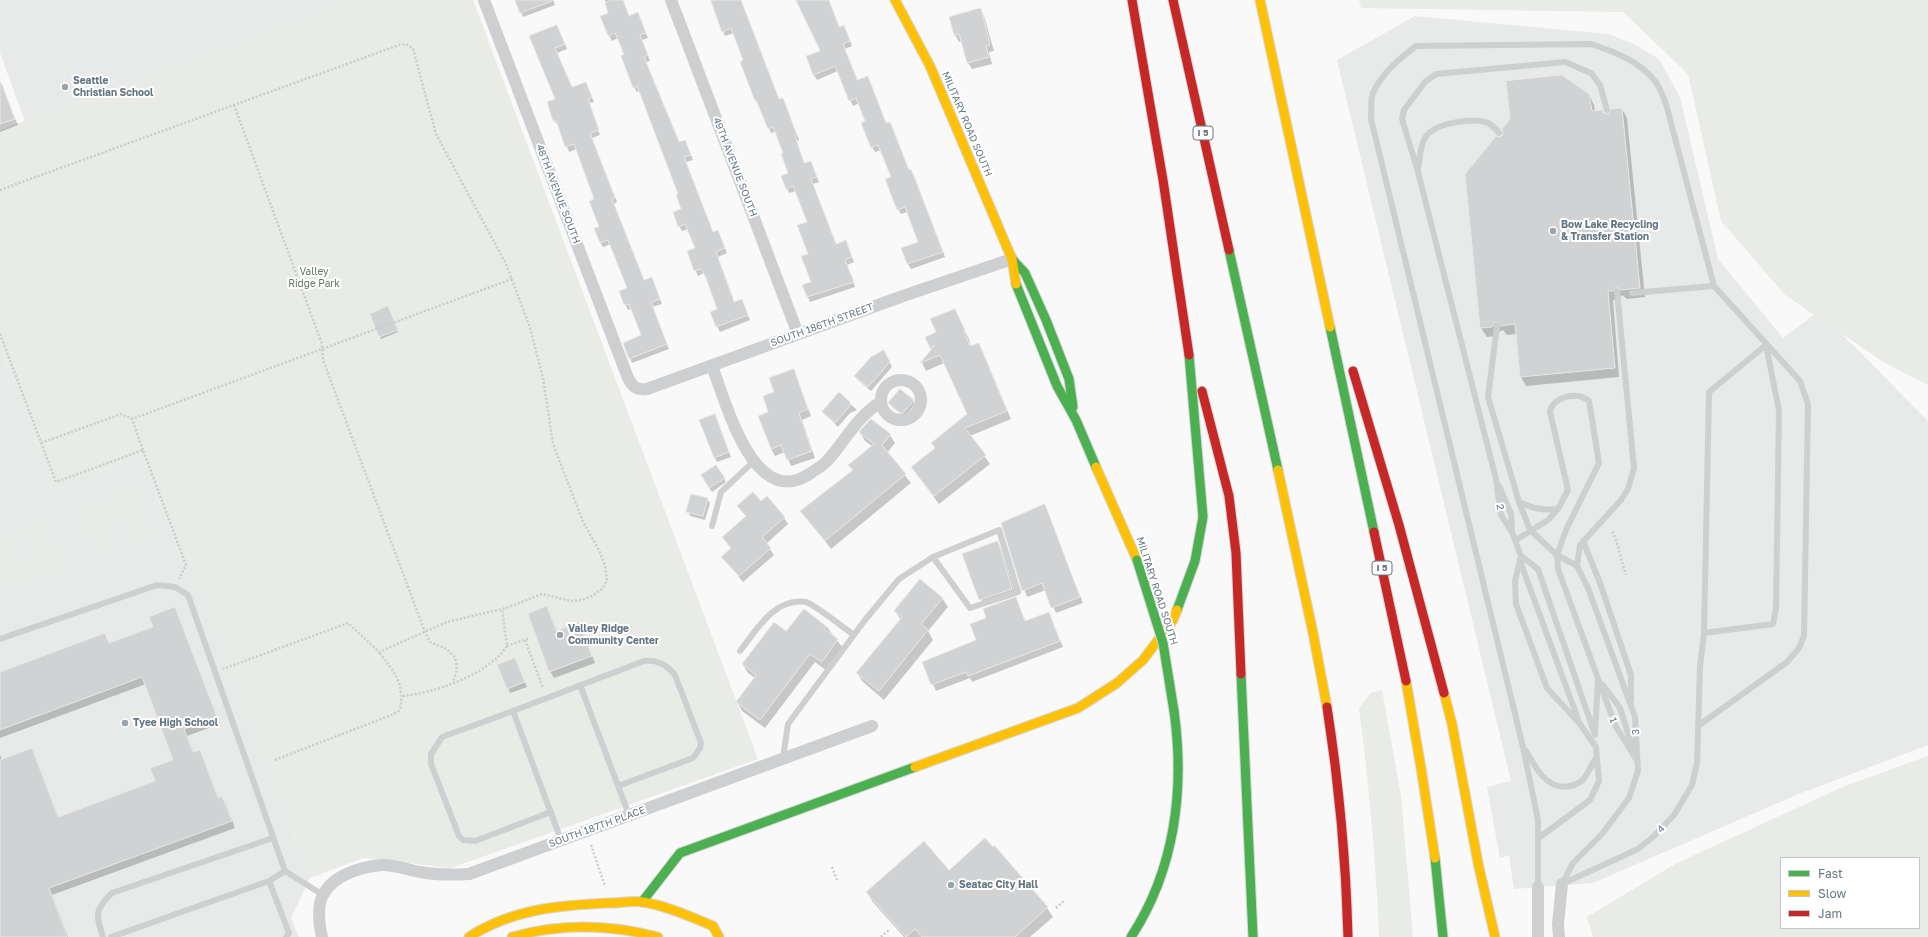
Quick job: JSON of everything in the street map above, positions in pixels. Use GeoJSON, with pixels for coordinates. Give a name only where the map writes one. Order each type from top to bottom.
{"type":"FeatureCollection","features":[{"type":"Feature","properties":{"kind":"main road","name":"MILITARY ROAD SOUTH"},"geometry":{"type":"LineString","coordinates":[[895,0],[930,66],[1012,259],[1015,281],[1057,386],[1076,420],[1137,560],[1163,643],[1174,711],[1179,774],[1169,850],[1155,892],[1131,937]]}},
{"type":"Feature","properties":{"kind":"main road"},"geometry":{"type":"LineString","coordinates":[[642,902],[680,853],[1078,708],[1117,683],[1143,660],[1173,620],[1195,561],[1203,517],[1187,338],[1163,180],[1132,0]]}},
{"type":"Feature","properties":{"kind":"main road","name":"I 5"},"geometry":{"type":"LineString","coordinates":[[1173,0],[1300,568],[1333,737],[1343,824],[1348,937]]}},
{"type":"Feature","properties":{"kind":"main road","name":"I 5"},"geometry":{"type":"LineString","coordinates":[[1260,0],[1387,593],[1411,712],[1430,829],[1443,937]]}},
{"type":"Feature","properties":{"kind":"main road"},"geometry":{"type":"LineString","coordinates":[[1304,202],[1339,323]]}},
{"type":"Feature","properties":{"kind":"main road","name":"MILITARY ROAD SOUTH"},"geometry":{"type":"LineString","coordinates":[[1012,259],[1025,273],[1049,327],[1068,379],[1076,420]]}},
{"type":"Feature","properties":{"kind":"main road"},"geometry":{"type":"LineString","coordinates":[[1187,338],[1229,496],[1236,553],[1253,937]]}},
{"type":"Feature","properties":{"kind":"main road"},"geometry":{"type":"LineString","coordinates":[[1350,360],[1399,525],[1452,724],[1478,863],[1495,937]]}},
{"type":"Feature","properties":{"kind":"main road"},"geometry":{"type":"LineString","coordinates":[[468,937],[482,926],[509,916],[538,910],[572,904],[642,902],[657,905],[713,926],[719,937]]}},
{"type":"Feature","properties":{"kind":"main road"},"geometry":{"type":"LineString","coordinates":[[512,937],[527,932],[562,927],[599,926],[642,932],[658,937]]}},
{"type":"Feature","properties":{"kind":"street","name":"48TH AVENUE SOUTH"},"geometry":{"type":"LineString","coordinates":[[484,0],[628,378],[633,387]]}},
{"type":"Feature","properties":{"kind":"street","name":"49TH AVENUE SOUTH"},"geometry":{"type":"LineString","coordinates":[[671,0],[798,334]]}},
{"type":"Feature","properties":{"kind":"street","name":"SOUTH 186TH STREET"},"geometry":{"type":"LineString","coordinates":[[633,387],[647,389],[903,296],[1012,259]]}},
{"type":"Feature","properties":{"kind":"street"},"geometry":{"type":"LineString","coordinates":[[712,366],[743,444],[753,462],[764,473],[778,481],[792,482],[805,477],[826,462],[868,410],[880,402]]}},
{"type":"Feature","properties":{"kind":"street","name":"SOUTH 187TH PLACE"},"geometry":{"type":"LineString","coordinates":[[323,895],[335,881],[351,872],[366,867],[382,865],[397,866],[420,872],[469,874],[872,726]]}},
{"type":"Feature","properties":{"kind":"street"},"geometry":{"type":"LineString","coordinates":[[1559,937],[1558,924],[1562,884]]}},
{"type":"Feature","properties":{"kind":"street"},"geometry":{"type":"LineString","coordinates":[[1538,887],[1538,937]]}},
{"type":"Feature","properties":{"kind":"street"},"geometry":{"type":"LineString","coordinates":[[322,937],[320,913],[323,895]]}},
{"type":"Feature","properties":{"kind":"lane"},"geometry":{"type":"LineString","coordinates":[[1538,887],[1540,837],[1523,747],[1371,119],[1373,94],[1384,76],[1397,60],[1416,46],[1591,44],[1617,53],[1641,67],[1656,82],[1666,104],[1714,286],[1800,381],[1808,404],[1804,636],[1799,648],[1787,662],[1698,726]]}},
{"type":"Feature","properties":{"kind":"lane"},"geometry":{"type":"LineString","coordinates":[[1512,532],[1511,514],[1496,479],[1418,172],[1402,120],[1404,110],[1425,82],[1436,74],[1565,62],[1591,73],[1600,84],[1607,110]]}},
{"type":"Feature","properties":{"kind":"lane"},"geometry":{"type":"LineString","coordinates":[[1418,172],[1422,144],[1429,132],[1443,125],[1476,120],[1486,122],[1494,127],[1499,133]]}},
{"type":"Feature","properties":{"kind":"lane"},"geometry":{"type":"LineString","coordinates":[[1632,293],[1714,286]]}},
{"type":"Feature","properties":{"kind":"lane"},"geometry":{"type":"LineString","coordinates":[[1577,566],[1580,545],[1621,500],[1628,489],[1634,468],[1617,290]]}},
{"type":"Feature","properties":{"kind":"lane"},"geometry":{"type":"LineString","coordinates":[[1497,326],[1488,397],[1519,502],[1530,530],[1557,555],[1577,566],[1588,588],[1630,704]]}},
{"type":"Feature","properties":{"kind":"lane"},"geometry":{"type":"LineString","coordinates":[[1704,633],[1773,624],[1776,609],[1779,411],[1766,344]]}},
{"type":"Feature","properties":{"kind":"lane","name":"4"},"geometry":{"type":"LineString","coordinates":[[1562,884],[1638,849],[1654,836],[1674,815],[1692,786],[1698,763],[1700,667],[1704,633],[1710,392],[1766,344]]}},
{"type":"Feature","properties":{"kind":"lane"},"geometry":{"type":"LineString","coordinates":[[1516,540],[1548,520],[1558,509],[1568,490],[1550,412],[1552,405],[1556,400],[1575,395],[1585,398],[1589,401],[1599,463],[1566,530],[1557,555]]}},
{"type":"Feature","properties":{"kind":"lane"},"geometry":{"type":"LineString","coordinates":[[712,526],[721,492],[753,462]]}},
{"type":"Feature","properties":{"kind":"lane","name":"2"},"geometry":{"type":"LineString","coordinates":[[1496,479],[1501,515],[1516,540],[1521,559],[1580,724]]}},
{"type":"Feature","properties":{"kind":"lane"},"geometry":{"type":"LineString","coordinates":[[1519,502],[1535,509],[1558,509]]}},
{"type":"Feature","properties":{"kind":"lane"},"geometry":{"type":"LineString","coordinates":[[783,758],[788,724],[854,635],[899,579],[933,557],[999,530],[1018,592],[970,608],[933,557]]}},
{"type":"Feature","properties":{"kind":"lane"},"geometry":{"type":"LineString","coordinates":[[1583,541],[1600,583],[1631,675],[1630,704]]}},
{"type":"Feature","properties":{"kind":"lane","name":"1"},"geometry":{"type":"LineString","coordinates":[[1557,555],[1558,569],[1615,724],[1637,761]]}},
{"type":"Feature","properties":{"kind":"lane"},"geometry":{"type":"LineString","coordinates":[[1595,735],[1538,569],[1521,559],[1515,581],[1516,604],[1546,688],[1580,724],[1596,747]]}},
{"type":"Feature","properties":{"kind":"lane"},"geometry":{"type":"LineString","coordinates":[[0,639],[157,585],[175,587],[188,595],[285,871],[323,895]]}},
{"type":"Feature","properties":{"kind":"lane"},"geometry":{"type":"LineString","coordinates":[[740,651],[768,615],[783,606],[796,603],[807,602],[854,635]]}},
{"type":"Feature","properties":{"kind":"lane"},"geometry":{"type":"LineString","coordinates":[[551,812],[475,841],[463,840],[459,836],[431,764],[431,754],[442,737],[644,661],[660,662],[669,667],[675,675],[699,736],[701,743],[700,748],[693,758],[618,786]]}},
{"type":"Feature","properties":{"kind":"lane"},"geometry":{"type":"LineString","coordinates":[[1540,837],[1590,800],[1599,781],[1595,735],[1597,677]]}},
{"type":"Feature","properties":{"kind":"lane"},"geometry":{"type":"LineString","coordinates":[[1597,677],[1620,708],[1637,761]]}},
{"type":"Feature","properties":{"kind":"lane"},"geometry":{"type":"LineString","coordinates":[[580,686],[629,815]]}},
{"type":"Feature","properties":{"kind":"lane","name":"3"},"geometry":{"type":"LineString","coordinates":[[1562,884],[1573,863],[1602,834],[1629,798],[1638,771],[1635,718],[1630,704]]}},
{"type":"Feature","properties":{"kind":"lane"},"geometry":{"type":"LineString","coordinates":[[513,711],[561,840]]}},
{"type":"Feature","properties":{"kind":"lane"},"geometry":{"type":"LineString","coordinates":[[1523,747],[1541,776],[1550,784],[1562,788],[1575,785],[1585,778],[1596,758]]}},
{"type":"Feature","properties":{"kind":"lane"},"geometry":{"type":"LineString","coordinates":[[103,937],[96,917],[102,902],[112,893],[273,838]]}},
{"type":"Feature","properties":{"kind":"lane"},"geometry":{"type":"LineString","coordinates":[[111,937],[269,880],[285,871]]}},
{"type":"Feature","properties":{"kind":"lane"},"geometry":{"type":"LineString","coordinates":[[269,880],[289,933],[286,937]]}},
{"type":"Feature","properties":{"kind":"path"},"geometry":{"type":"LineString","coordinates":[[0,190],[399,45],[406,44],[413,49],[436,134],[487,226],[512,279],[530,328],[541,371],[553,444],[583,522],[599,550],[605,566],[607,580],[603,588],[592,596],[582,600],[571,601],[542,594],[502,609],[447,622],[379,652]]}},
{"type":"Feature","properties":{"kind":"path"},"geometry":{"type":"LineString","coordinates":[[234,105],[322,344],[323,360],[424,632],[430,642],[445,648],[455,657],[457,670],[453,682]]}},
{"type":"Feature","properties":{"kind":"path"},"geometry":{"type":"LineString","coordinates":[[41,442],[121,414],[132,419],[512,279]]}},
{"type":"Feature","properties":{"kind":"path"},"geometry":{"type":"LineString","coordinates":[[0,334],[56,482],[143,450]]}},
{"type":"Feature","properties":{"kind":"path"},"geometry":{"type":"LineString","coordinates":[[132,419],[186,565],[175,587]]}},
{"type":"Feature","properties":{"kind":"path"},"geometry":{"type":"LineString","coordinates":[[1612,532],[1616,536],[1619,554],[1626,575]]}},
{"type":"Feature","properties":{"kind":"path"},"geometry":{"type":"LineString","coordinates":[[502,609],[507,646]]}},
{"type":"Feature","properties":{"kind":"path"},"geometry":{"type":"LineString","coordinates":[[223,669],[348,623],[379,652],[396,675],[403,696],[400,710],[394,714],[275,760]]}},
{"type":"Feature","properties":{"kind":"path"},"geometry":{"type":"LineString","coordinates":[[403,696],[430,692],[482,670],[507,646],[530,638]]}},
{"type":"Feature","properties":{"kind":"path"},"geometry":{"type":"LineString","coordinates":[[525,640],[547,698]]}},
{"type":"Feature","properties":{"kind":"path"},"geometry":{"type":"LineString","coordinates":[[591,845],[605,886]]}},
{"type":"Feature","properties":{"kind":"path"},"geometry":{"type":"LineString","coordinates":[[832,867],[837,880]]}},
{"type":"Feature","properties":{"kind":"path"},"geometry":{"type":"LineString","coordinates":[[1056,908],[1065,900]]}},
{"type":"Feature","properties":{"kind":"path"},"geometry":{"type":"LineString","coordinates":[[882,937],[889,930]]}},
{"type":"Feature","properties":{"kind":"shaded area","name":"Seattle Christian School"},"geometry":{"type":"Polygon","coordinates":[[[0,0],[355,0],[25,121],[0,53],[0,0]]]}},
{"type":"Feature","properties":{"kind":"shaded area"},"geometry":{"type":"Polygon","coordinates":[[[1415,16],[1608,34],[1634,44],[1659,59],[1680,97],[1718,259],[1783,338],[1819,311],[1928,421],[1928,745],[1801,793],[1593,883],[1514,889],[1509,855],[1500,858],[1487,787],[1511,781],[1337,60],[1415,16]]]}},
{"type":"Feature","properties":{"kind":"shaded area","name":"Tyee High School"},"geometry":{"type":"Polygon","coordinates":[[[0,346],[52,489],[142,456],[184,568],[191,565],[310,878],[291,918],[299,937],[0,937],[0,346]]]}},
{"type":"Feature","properties":{"kind":"green space","name":"Valley Ridge Park"},"geometry":{"type":"Polygon","coordinates":[[[355,0],[473,0],[758,759],[451,868],[363,858],[310,878],[191,566],[184,568],[142,456],[52,490],[0,346],[0,130],[355,0]]]}},
{"type":"Feature","properties":{"kind":"green space"},"geometry":{"type":"Polygon","coordinates":[[[1359,0],[1928,0],[1928,385],[1885,363],[1785,295],[1721,221],[1688,74],[1623,12],[1361,8],[1359,0]]]}},
{"type":"Feature","properties":{"kind":"green space"},"geometry":{"type":"Polygon","coordinates":[[[134,485],[153,536],[129,545],[110,494],[134,485]]]}},
{"type":"Feature","properties":{"kind":"green space"},"geometry":{"type":"Polygon","coordinates":[[[101,497],[120,548],[97,557],[78,506],[101,497]]]}},
{"type":"Feature","properties":{"kind":"green space"},"geometry":{"type":"Polygon","coordinates":[[[45,519],[64,570],[41,578],[22,528],[45,519]]]}},
{"type":"Feature","properties":{"kind":"green space"},"geometry":{"type":"Polygon","coordinates":[[[13,531],[32,581],[8,590],[0,568],[0,536],[13,531]]]}},
{"type":"Feature","properties":{"kind":"green space"},"geometry":{"type":"Polygon","coordinates":[[[1382,690],[1401,796],[1413,937],[1379,937],[1372,822],[1359,708],[1371,693],[1382,690]]]}},
{"type":"Feature","properties":{"kind":"green space"},"geometry":{"type":"Polygon","coordinates":[[[1928,756],[1928,937],[1593,937],[1587,917],[1677,863],[1845,786],[1928,756]]]}},
{"type":"Feature","properties":{"kind":"building"},"geometry":{"type":"Polygon","coordinates":[[[515,0],[552,0],[552,1],[520,13],[515,0]]]}},
{"type":"Feature","properties":{"kind":"building"},"geometry":{"type":"Polygon","coordinates":[[[613,0],[623,0],[629,16],[638,12],[646,33],[640,35],[648,55],[644,57],[679,142],[685,140],[691,155],[684,157],[713,232],[718,230],[725,248],[716,252],[734,302],[742,299],[748,315],[716,327],[710,312],[717,309],[706,278],[701,269],[694,271],[687,251],[695,248],[685,224],[678,227],[673,212],[681,209],[676,195],[678,194],[637,86],[633,88],[621,56],[624,54],[615,33],[608,36],[600,16],[608,13],[605,3],[613,0]]]}},
{"type":"Feature","properties":{"kind":"building"},"geometry":{"type":"Polygon","coordinates":[[[711,0],[741,0],[779,99],[783,98],[797,135],[795,136],[804,163],[811,161],[817,177],[811,179],[836,244],[846,240],[852,257],[845,260],[854,282],[807,297],[802,285],[811,282],[801,256],[808,254],[797,225],[807,222],[793,186],[786,189],[781,176],[788,173],[781,154],[783,153],[773,127],[768,129],[756,100],[755,101],[740,62],[743,60],[731,28],[722,32],[711,0]]]}},
{"type":"Feature","properties":{"kind":"building"},"geometry":{"type":"Polygon","coordinates":[[[796,0],[829,0],[839,27],[844,25],[850,41],[843,44],[857,80],[868,76],[886,123],[890,122],[909,170],[911,169],[943,252],[907,264],[901,248],[918,242],[905,207],[897,210],[885,179],[891,177],[878,145],[871,148],[861,123],[865,121],[856,98],[849,101],[835,66],[813,75],[806,56],[820,51],[796,0]]]}},
{"type":"Feature","properties":{"kind":"building"},"geometry":{"type":"Polygon","coordinates":[[[981,8],[990,45],[986,46],[989,57],[967,63],[959,34],[954,35],[949,17],[981,8]]]}},
{"type":"Feature","properties":{"kind":"building"},"geometry":{"type":"Polygon","coordinates":[[[557,25],[565,44],[555,48],[572,87],[586,82],[592,97],[588,99],[599,130],[590,133],[615,198],[612,199],[644,280],[652,277],[660,299],[651,302],[667,344],[629,359],[623,343],[641,335],[629,304],[624,305],[619,291],[627,288],[608,240],[600,243],[594,228],[599,227],[589,201],[594,199],[574,144],[565,147],[556,120],[553,121],[547,102],[555,99],[529,36],[557,25]]]}},
{"type":"Feature","properties":{"kind":"building","name":"Bow Lake Recycling & Transfer Station"},"geometry":{"type":"Polygon","coordinates":[[[1562,75],[1589,94],[1592,111],[1602,110],[1604,113],[1608,114],[1611,109],[1622,108],[1640,288],[1621,290],[1616,287],[1613,291],[1608,291],[1615,368],[1520,377],[1515,324],[1501,326],[1497,322],[1494,323],[1492,327],[1480,328],[1465,174],[1496,136],[1500,137],[1503,135],[1502,129],[1510,119],[1506,81],[1562,75]]]}},
{"type":"Feature","properties":{"kind":"building"},"geometry":{"type":"Polygon","coordinates":[[[1,82],[15,119],[0,124],[0,83],[1,82]]]}},
{"type":"Feature","properties":{"kind":"building"},"geometry":{"type":"Polygon","coordinates":[[[388,306],[398,330],[379,337],[370,314],[388,306]]]}},
{"type":"Feature","properties":{"kind":"building"},"geometry":{"type":"Polygon","coordinates":[[[955,309],[965,330],[964,331],[970,346],[979,343],[1007,411],[965,428],[986,455],[934,496],[911,467],[935,448],[931,443],[967,414],[940,355],[920,363],[935,345],[930,348],[925,337],[936,332],[930,319],[955,309]]]}},
{"type":"Feature","properties":{"kind":"building"},"geometry":{"type":"Polygon","coordinates":[[[884,350],[890,362],[868,387],[854,376],[871,357],[884,350]]]}},
{"type":"Feature","properties":{"kind":"building"},"geometry":{"type":"Polygon","coordinates":[[[794,369],[808,409],[799,413],[812,451],[787,460],[781,445],[771,449],[758,416],[768,412],[763,396],[774,392],[769,378],[794,369]]]}},
{"type":"Feature","properties":{"kind":"building"},"geometry":{"type":"Polygon","coordinates":[[[900,389],[914,400],[902,414],[888,403],[900,389]]]}},
{"type":"Feature","properties":{"kind":"building"},"geometry":{"type":"Polygon","coordinates":[[[839,392],[850,402],[850,406],[835,423],[822,412],[839,392]]]}},
{"type":"Feature","properties":{"kind":"building"},"geometry":{"type":"Polygon","coordinates":[[[715,414],[729,452],[714,458],[699,420],[715,414]]]}},
{"type":"Feature","properties":{"kind":"building"},"geometry":{"type":"Polygon","coordinates":[[[871,419],[891,434],[882,445],[906,474],[825,541],[800,511],[853,470],[848,465],[874,444],[859,432],[871,419]]]}},
{"type":"Feature","properties":{"kind":"building"},"geometry":{"type":"Polygon","coordinates":[[[716,465],[725,478],[709,488],[701,475],[716,465]]]}},
{"type":"Feature","properties":{"kind":"building"},"geometry":{"type":"Polygon","coordinates":[[[753,492],[761,501],[767,496],[785,517],[762,537],[771,548],[739,576],[721,557],[731,548],[722,537],[746,516],[737,506],[753,492]]]}},
{"type":"Feature","properties":{"kind":"building"},"geometry":{"type":"Polygon","coordinates":[[[691,494],[708,498],[703,516],[686,512],[691,494]]]}},
{"type":"Feature","properties":{"kind":"building"},"geometry":{"type":"Polygon","coordinates":[[[1045,504],[1080,597],[1051,608],[1042,583],[1022,591],[1001,523],[1045,504]]]}},
{"type":"Feature","properties":{"kind":"building"},"geometry":{"type":"Polygon","coordinates":[[[998,541],[1012,589],[979,600],[962,554],[998,541]]]}},
{"type":"Feature","properties":{"kind":"building"},"geometry":{"type":"Polygon","coordinates":[[[920,579],[943,598],[921,624],[928,630],[879,691],[856,673],[902,617],[894,611],[920,579]]]}},
{"type":"Feature","properties":{"kind":"building"},"geometry":{"type":"Polygon","coordinates":[[[1016,597],[1025,621],[1049,612],[1060,641],[968,676],[966,672],[931,685],[922,662],[976,640],[970,624],[986,618],[983,609],[1016,597]]]}},
{"type":"Feature","properties":{"kind":"building","name":"Valley Ridge Community Center"},"geometry":{"type":"Polygon","coordinates":[[[547,606],[556,631],[579,622],[592,656],[549,672],[528,614],[547,606]]]}},
{"type":"Feature","properties":{"kind":"building"},"geometry":{"type":"Polygon","coordinates":[[[175,607],[217,717],[184,729],[193,752],[200,750],[218,798],[222,796],[232,821],[49,888],[67,937],[0,937],[0,760],[32,748],[58,817],[155,781],[150,768],[173,760],[142,677],[0,730],[0,672],[105,633],[109,643],[153,627],[149,617],[175,607]]]}},
{"type":"Feature","properties":{"kind":"building"},"geometry":{"type":"Polygon","coordinates":[[[804,609],[826,626],[824,629],[838,639],[822,662],[810,654],[760,720],[736,702],[756,675],[742,664],[774,622],[786,631],[804,609]]]}},
{"type":"Feature","properties":{"kind":"building"},"geometry":{"type":"Polygon","coordinates":[[[515,658],[525,682],[507,689],[497,665],[515,658]]]}},
{"type":"Feature","properties":{"kind":"building","name":"Seatac City Hall"},"geometry":{"type":"Polygon","coordinates":[[[985,838],[993,847],[994,845],[1048,907],[1015,937],[922,937],[915,929],[906,937],[866,892],[924,841],[949,870],[985,838]]]}},
{"type":"Feature","properties":{"kind":"traffic: fast"},"geometry":{"type":"LineString","coordinates":[[1229,250],[1278,470]]}},
{"type":"Feature","properties":{"kind":"traffic: fast"},"geometry":{"type":"LineString","coordinates":[[1012,259],[1025,273],[1046,320],[1069,379],[1073,407]]}},
{"type":"Feature","properties":{"kind":"traffic: fast"},"geometry":{"type":"LineString","coordinates":[[1016,284],[1057,386],[1076,420],[1096,467]]}},
{"type":"Feature","properties":{"kind":"traffic: fast"},"geometry":{"type":"LineString","coordinates":[[1330,327],[1374,532]]}},
{"type":"Feature","properties":{"kind":"traffic: fast"},"geometry":{"type":"LineString","coordinates":[[1177,610],[1195,561],[1203,517],[1189,355]]}},
{"type":"Feature","properties":{"kind":"traffic: fast"},"geometry":{"type":"LineString","coordinates":[[1137,560],[1163,643],[1174,711]]}},
{"type":"Feature","properties":{"kind":"traffic: fast"},"geometry":{"type":"LineString","coordinates":[[1241,674],[1253,937]]}},
{"type":"Feature","properties":{"kind":"traffic: fast"},"geometry":{"type":"LineString","coordinates":[[1131,937],[1146,911],[1158,884],[1167,857],[1173,828],[1177,799],[1178,770],[1174,711]]}},
{"type":"Feature","properties":{"kind":"traffic: fast"},"geometry":{"type":"LineString","coordinates":[[642,902],[680,853],[915,767]]}},
{"type":"Feature","properties":{"kind":"traffic: fast"},"geometry":{"type":"LineString","coordinates":[[1435,858],[1443,937]]}},
{"type":"Feature","properties":{"kind":"traffic: slow"},"geometry":{"type":"LineString","coordinates":[[895,0],[930,66],[1012,259],[1016,284]]}},
{"type":"Feature","properties":{"kind":"traffic: slow"},"geometry":{"type":"LineString","coordinates":[[1260,0],[1330,327]]}},
{"type":"Feature","properties":{"kind":"traffic: slow"},"geometry":{"type":"LineString","coordinates":[[1096,467],[1137,560]]}},
{"type":"Feature","properties":{"kind":"traffic: slow"},"geometry":{"type":"LineString","coordinates":[[1278,470],[1313,633],[1327,707]]}},
{"type":"Feature","properties":{"kind":"traffic: slow"},"geometry":{"type":"LineString","coordinates":[[915,767],[1078,708],[1117,683],[1143,660],[1173,620],[1177,610]]}},
{"type":"Feature","properties":{"kind":"traffic: slow"},"geometry":{"type":"LineString","coordinates":[[1406,681],[1435,858]]}},
{"type":"Feature","properties":{"kind":"traffic: slow"},"geometry":{"type":"LineString","coordinates":[[1444,693],[1452,724],[1478,863],[1495,937]]}},
{"type":"Feature","properties":{"kind":"traffic: slow"},"geometry":{"type":"LineString","coordinates":[[469,937],[502,920],[537,910],[573,905],[635,901],[670,909],[713,926],[719,937]]}},
{"type":"Feature","properties":{"kind":"traffic: slow"},"geometry":{"type":"LineString","coordinates":[[512,937],[530,932],[567,927],[603,928],[658,937]]}},
{"type":"Feature","properties":{"kind":"traffic: jam"},"geometry":{"type":"LineString","coordinates":[[1132,0],[1163,180],[1189,355]]}},
{"type":"Feature","properties":{"kind":"traffic: jam"},"geometry":{"type":"LineString","coordinates":[[1173,0],[1229,250]]}},
{"type":"Feature","properties":{"kind":"traffic: jam"},"geometry":{"type":"LineString","coordinates":[[1353,371],[1399,525],[1444,693]]}},
{"type":"Feature","properties":{"kind":"traffic: jam"},"geometry":{"type":"LineString","coordinates":[[1202,391],[1229,496],[1236,553],[1241,674]]}},
{"type":"Feature","properties":{"kind":"traffic: jam"},"geometry":{"type":"LineString","coordinates":[[1374,532],[1406,681]]}},
{"type":"Feature","properties":{"kind":"traffic: jam"},"geometry":{"type":"LineString","coordinates":[[1327,707],[1341,822],[1346,879],[1348,937]]}},
{"type":"Feature","properties":{"kind":"place","name":"Seattle Christian School"},"geometry":{"type":"Point","coordinates":[65,87]}},
{"type":"Feature","properties":{"kind":"place","name":"Bow Lake Recycling & Transfer Station"},"geometry":{"type":"Point","coordinates":[1553,231]}},
{"type":"Feature","properties":{"kind":"place","name":"Valley Ridge Community Center"},"geometry":{"type":"Point","coordinates":[560,635]}},
{"type":"Feature","properties":{"kind":"place","name":"Tyee High School"},"geometry":{"type":"Point","coordinates":[125,723]}},
{"type":"Feature","properties":{"kind":"place","name":"Seatac City Hall"},"geometry":{"type":"Point","coordinates":[951,885]}}]}
